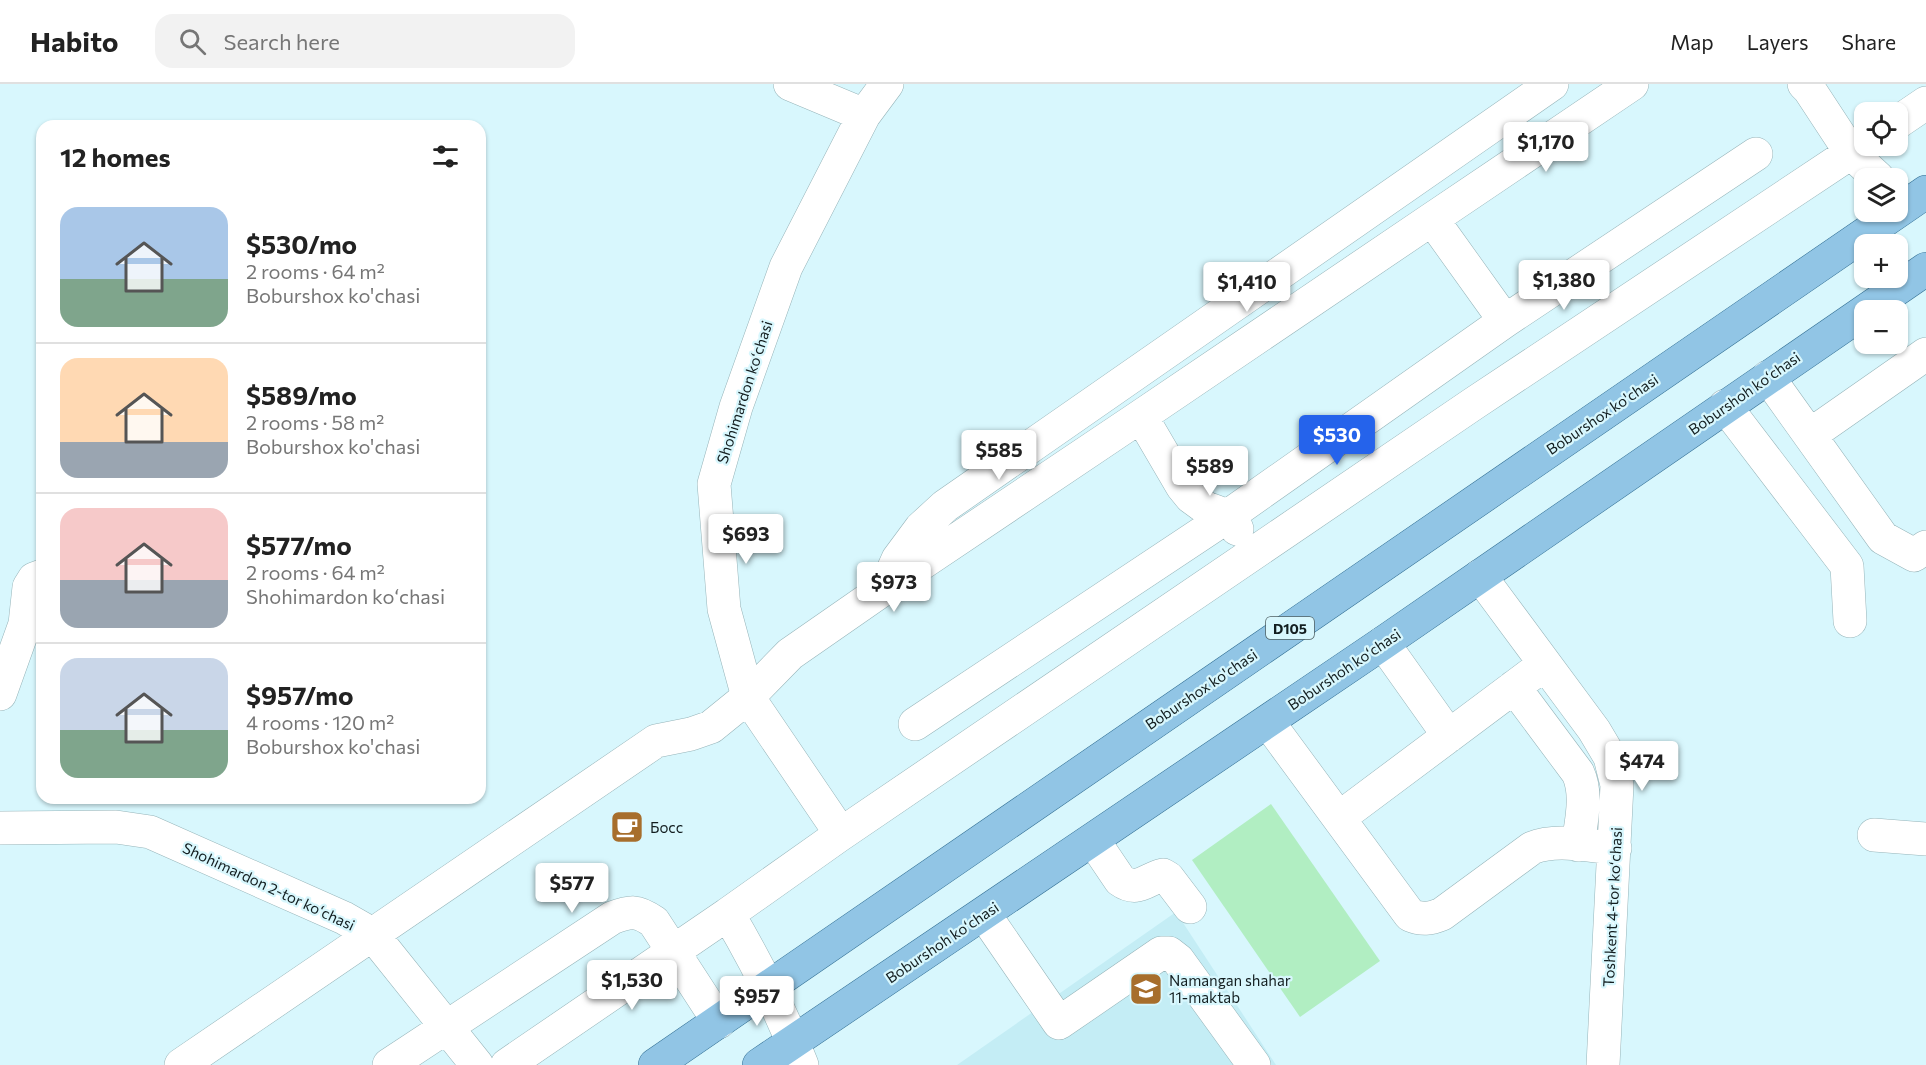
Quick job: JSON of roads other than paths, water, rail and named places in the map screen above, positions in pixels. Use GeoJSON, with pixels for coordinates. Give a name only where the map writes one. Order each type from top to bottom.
{"type":"FeatureCollection","features":[{"type":"Feature","properties":{"kind":"main road","name":"Boburshox ko'chasi"},"geometry":{"type":"LineString","coordinates":[[655,1065],[1910,198]]}},
{"type":"Feature","properties":{"kind":"main road","name":"Boburshoh koʻchasi"},"geometry":{"type":"LineString","coordinates":[[759,1065],[797,1054],[984,914],[1268,722],[1926,269]]}},
{"type":"Feature","properties":{"kind":"street"},"geometry":{"type":"LineString","coordinates":[[790,84],[864,115]]}},
{"type":"Feature","properties":{"kind":"street","name":"Shohimardon koʻchasi"},"geometry":{"type":"LineString","coordinates":[[841,834],[748,697],[724,609],[714,484],[736,407],[786,267],[864,115],[887,84]]}},
{"type":"Feature","properties":{"kind":"street"},"geometry":{"type":"LineString","coordinates":[[885,588],[898,559],[921,528],[945,506],[1552,84]]}},
{"type":"Feature","properties":{"kind":"street"},"geometry":{"type":"LineString","coordinates":[[181,1065],[656,741],[691,734],[711,727],[748,697],[790,654],[1632,84]]}},
{"type":"Feature","properties":{"kind":"street"},"geometry":{"type":"LineString","coordinates":[[1804,84],[1854,143]]}},
{"type":"Feature","properties":{"kind":"street"},"geometry":{"type":"LineString","coordinates":[[1908,115],[1926,103]]}},
{"type":"Feature","properties":{"kind":"street"},"geometry":{"type":"LineString","coordinates":[[507,1065],[841,834],[1558,347],[1854,151]]}},
{"type":"Feature","properties":{"kind":"street"},"geometry":{"type":"LineString","coordinates":[[915,724],[1228,516],[1517,313],[1756,154]]}},
{"type":"Feature","properties":{"kind":"street"},"geometry":{"type":"LineString","coordinates":[[1432,219],[1517,313],[1558,347]]}},
{"type":"Feature","properties":{"kind":"street"},"geometry":{"type":"LineString","coordinates":[[1810,435],[1926,354]]}},
{"type":"Feature","properties":{"kind":"street"},"geometry":{"type":"LineString","coordinates":[[1768,377],[1883,538],[1914,555],[1926,547]]}},
{"type":"Feature","properties":{"kind":"street"},"geometry":{"type":"LineString","coordinates":[[1725,406],[1847,566],[1850,621]]}},
{"type":"Feature","properties":{"kind":"street"},"geometry":{"type":"LineString","coordinates":[[1141,416],[1182,486],[1191,497],[1206,508],[1228,516],[1255,553]]}},
{"type":"Feature","properties":{"kind":"street","name":"Toshkent 4-tor koʻchasi"},"geometry":{"type":"LineString","coordinates":[[1480,576],[1594,730],[1610,757],[1617,784],[1603,1065]]}},
{"type":"Feature","properties":{"kind":"street"},"geometry":{"type":"LineString","coordinates":[[0,694],[25,624],[29,587],[36,578]]}},
{"type":"Feature","properties":{"kind":"street"},"geometry":{"type":"LineString","coordinates":[[1383,643],[1449,736]]}},
{"type":"Feature","properties":{"kind":"street"},"geometry":{"type":"LineString","coordinates":[[1339,818],[1545,664]]}},
{"type":"Feature","properties":{"kind":"street"},"geometry":{"type":"LineString","coordinates":[[1514,687],[1578,773],[1582,782],[1584,794],[1578,844]]}},
{"type":"Feature","properties":{"kind":"street"},"geometry":{"type":"LineString","coordinates":[[1268,722],[1410,915],[1420,919],[1431,919],[1442,914],[1532,848],[1544,843],[1614,848]]}},
{"type":"Feature","properties":{"kind":"street","name":"Shohimardon 2-tor koʻchasi"},"geometry":{"type":"LineString","coordinates":[[0,828],[116,828],[150,832],[344,918],[372,934],[477,1065]]}},
{"type":"Feature","properties":{"kind":"street"},"geometry":{"type":"LineString","coordinates":[[1874,835],[1926,839]]}},
{"type":"Feature","properties":{"kind":"street"},"geometry":{"type":"LineString","coordinates":[[1093,840],[1120,880],[1132,886],[1163,875],[1168,878],[1190,907]]}},
{"type":"Feature","properties":{"kind":"street"},"geometry":{"type":"LineString","coordinates":[[389,1065],[612,918],[628,912],[642,914],[654,922],[719,1022]]}},
{"type":"Feature","properties":{"kind":"street"},"geometry":{"type":"LineString","coordinates":[[728,914],[748,947],[797,1054]]}},
{"type":"Feature","properties":{"kind":"street"},"geometry":{"type":"LineString","coordinates":[[984,914],[1059,1023],[1161,953],[1169,953],[1178,960],[1254,1065]]}},
{"type":"Feature","properties":{"kind":"place","name":"Босс"},"geometry":{"type":"Point","coordinates":[627,827]}},
{"type":"Feature","properties":{"kind":"place","name":"Namangan shahar 11-maktab"},"geometry":{"type":"Point","coordinates":[1146,989]}}]}
